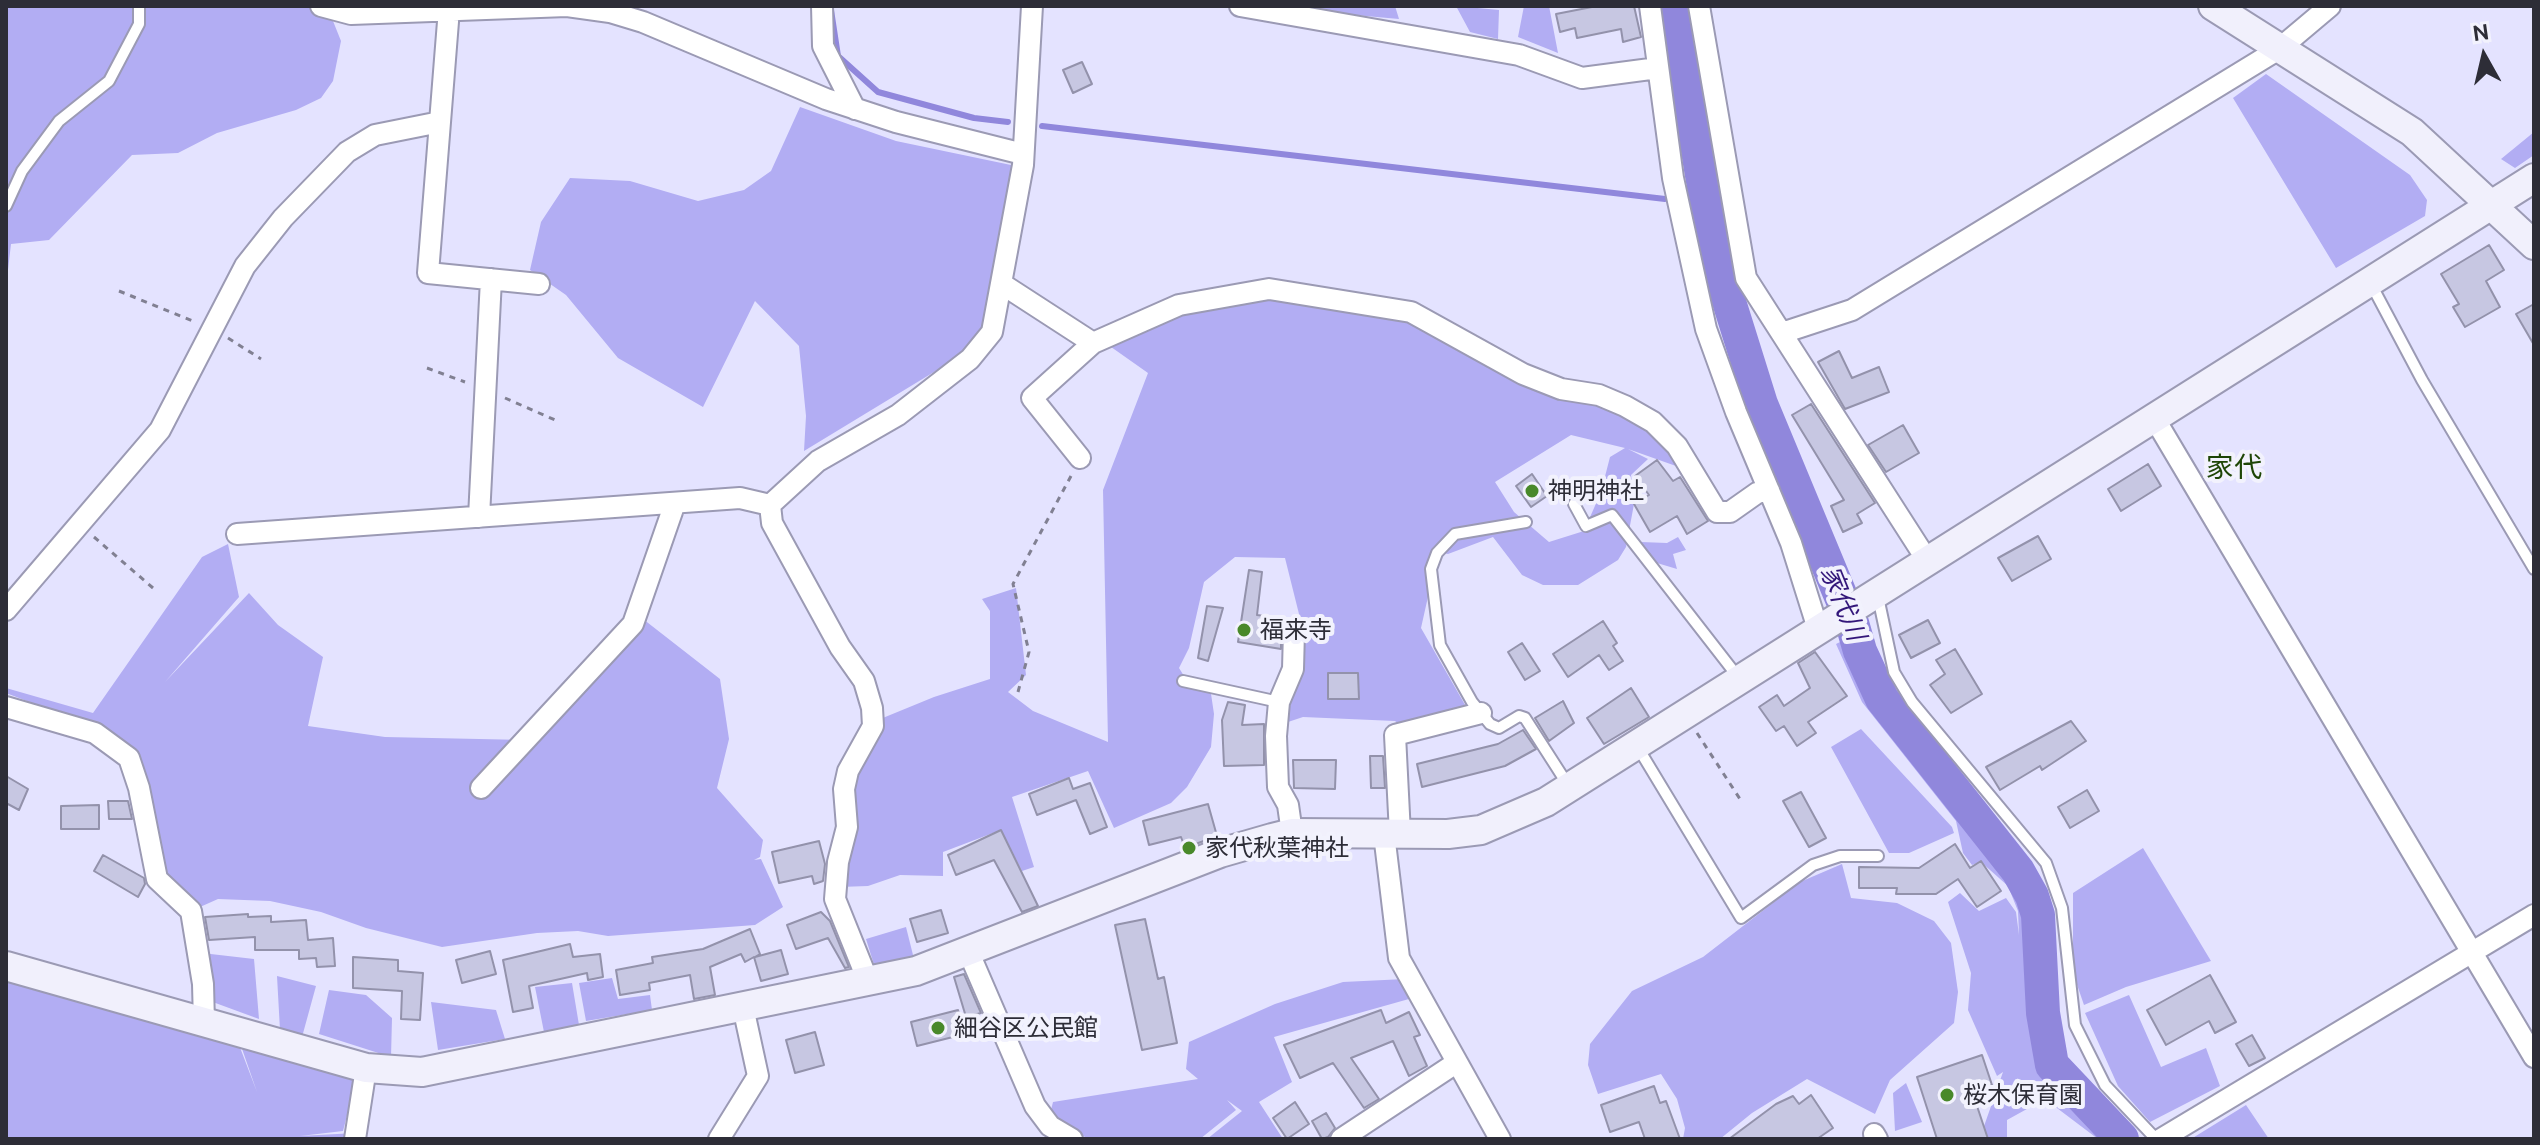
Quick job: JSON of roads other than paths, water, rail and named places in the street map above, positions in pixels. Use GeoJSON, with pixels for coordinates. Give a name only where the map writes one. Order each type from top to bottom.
{"type":"FeatureCollection","features":[{"type":"Feature","properties":{"kind":"street"},"geometry":{"type":"LineString","coordinates":[[321,6],[351,14],[567,6],[610,12],[855,109],[1023,154]]}},
{"type":"Feature","properties":{"kind":"street"},"geometry":{"type":"LineString","coordinates":[[822,6],[823,46],[855,109]]}},
{"type":"Feature","properties":{"kind":"street"},"geometry":{"type":"LineString","coordinates":[[770,505],[818,461],[898,415],[970,359],[992,332],[1023,154],[1032,6]]}},
{"type":"Feature","properties":{"kind":"street"},"geometry":{"type":"LineString","coordinates":[[1240,6],[1283,9],[1519,55],[1582,78],[1658,68]]}},
{"type":"Feature","properties":{"kind":"street"},"geometry":{"type":"LineString","coordinates":[[1650,6],[1673,178],[1706,329],[1822,626]]}},
{"type":"Feature","properties":{"kind":"street"},"geometry":{"type":"LineString","coordinates":[[1699,6],[1746,278],[1927,560]]}},
{"type":"Feature","properties":{"kind":"street"},"geometry":{"type":"LineString","coordinates":[[2213,6],[2412,132],[2534,245]]}},
{"type":"Feature","properties":{"kind":"street"},"geometry":{"type":"LineString","coordinates":[[1782,333],[1852,310],[2279,49],[2330,6]]}},
{"type":"Feature","properties":{"kind":"street"},"geometry":{"type":"LineString","coordinates":[[449,9],[428,273],[539,284]]}},
{"type":"Feature","properties":{"kind":"street"},"geometry":{"type":"LineString","coordinates":[[6,610],[160,430],[245,266],[283,218],[347,152],[375,135],[440,122]]}},
{"type":"Feature","properties":{"kind":"street"},"geometry":{"type":"LineString","coordinates":[[6,966],[366,1068],[422,1072],[916,971],[1220,853],[1292,833],[1448,834],[1481,830],[1513,818],[1569,787],[2534,178]]}},
{"type":"Feature","properties":{"kind":"street"},"geometry":{"type":"LineString","coordinates":[[479,517],[491,279]]}},
{"type":"Feature","properties":{"kind":"street"},"geometry":{"type":"LineString","coordinates":[[1002,284],[1093,343]]}},
{"type":"Feature","properties":{"kind":"street"},"geometry":{"type":"LineString","coordinates":[[1080,458],[1032,398],[1093,343],[1179,305],[1269,289],[1411,312],[1523,374],[1561,389],[1601,396],[1653,422],[1677,446],[1717,512],[1730,512],[1757,493],[1769,490]]}},
{"type":"Feature","properties":{"kind":"street"},"geometry":{"type":"LineString","coordinates":[[2153,416],[2534,1057]]}},
{"type":"Feature","properties":{"kind":"street"},"geometry":{"type":"LineString","coordinates":[[237,534],[740,498],[770,505]]}},
{"type":"Feature","properties":{"kind":"street"},"geometry":{"type":"LineString","coordinates":[[481,788],[633,624],[675,503]]}},
{"type":"Feature","properties":{"kind":"street"},"geometry":{"type":"LineString","coordinates":[[770,505],[772,523],[840,647],[864,681],[872,708],[873,726],[849,766],[846,780],[847,827],[838,862],[835,899],[868,981]]}},
{"type":"Feature","properties":{"kind":"street"},"geometry":{"type":"LineString","coordinates":[[1292,833],[1288,805],[1278,787],[1279,702],[1293,669],[1294,631]]}},
{"type":"Feature","properties":{"kind":"street"},"geometry":{"type":"LineString","coordinates":[[6,707],[95,733],[129,758],[139,788],[157,879],[191,911],[203,984],[204,1023]]}},
{"type":"Feature","properties":{"kind":"street"},"geometry":{"type":"LineString","coordinates":[[1481,713],[1395,735],[1392,834],[1399,958],[1500,1139]]}},
{"type":"Feature","properties":{"kind":"street"},"geometry":{"type":"LineString","coordinates":[[2158,1139],[2534,915]]}},
{"type":"Feature","properties":{"kind":"street"},"geometry":{"type":"LineString","coordinates":[[969,953],[1035,1106],[1050,1126],[1072,1139]]}},
{"type":"Feature","properties":{"kind":"street"},"geometry":{"type":"LineString","coordinates":[[728,1134],[758,1076],[743,1007]]}},
{"type":"Feature","properties":{"kind":"street"},"geometry":{"type":"LineString","coordinates":[[1341,1139],[1456,1063]]}},
{"type":"Feature","properties":{"kind":"street"},"geometry":{"type":"LineString","coordinates":[[355,1139],[366,1068]]}},
{"type":"Feature","properties":{"kind":"lane"},"geometry":{"type":"LineString","coordinates":[[6,206],[22,171],[59,121],[109,81],[139,24],[139,6]]}},
{"type":"Feature","properties":{"kind":"lane"},"geometry":{"type":"LineString","coordinates":[[2370,282],[2422,380],[2534,569]]}},
{"type":"Feature","properties":{"kind":"lane"},"geometry":{"type":"LineString","coordinates":[[1574,504],[1586,526],[1612,515],[1739,678]]}},
{"type":"Feature","properties":{"kind":"lane"},"geometry":{"type":"LineString","coordinates":[[1526,522],[1455,534],[1437,553],[1431,569],[1440,645],[1490,724],[1499,728],[1519,716],[1525,718],[1569,787]]}},
{"type":"Feature","properties":{"kind":"lane"},"geometry":{"type":"LineString","coordinates":[[1871,595],[1894,672],[1912,702],[2046,863],[2062,908],[2069,998],[2080,1038],[2105,1085],[2158,1139]]}},
{"type":"Feature","properties":{"kind":"lane"},"geometry":{"type":"LineString","coordinates":[[1183,681],[1279,702]]}},
{"type":"Feature","properties":{"kind":"lane"},"geometry":{"type":"LineString","coordinates":[[1636,745],[1741,918],[1813,865],[1840,856],[1878,856]]}},
{"type":"Feature","properties":{"kind":"waterway","name":"家代川"},"geometry":{"type":"LineString","coordinates":[[1674,6],[1716,260],[1761,404],[1882,699],[2018,871],[2032,896],[2038,915],[2043,1013],[2052,1065],[2122,1139]]}},
{"type":"Feature","properties":{"kind":"waterway"},"geometry":{"type":"LineString","coordinates":[[831,10],[838,56],[878,92],[974,118],[1008,122]]}},
{"type":"Feature","properties":{"kind":"waterway"},"geometry":{"type":"LineString","coordinates":[[1042,126],[1665,199]]}},
{"type":"Feature","properties":{"kind":"waterway"},"geometry":{"type":"LineString","coordinates":[[1689,198],[1704,195]]}},
{"type":"Feature","properties":{"kind":"place","name":"神明神社"},"geometry":{"type":"Point","coordinates":[1532,491]}},
{"type":"Feature","properties":{"kind":"place","name":"福来寺"},"geometry":{"type":"Point","coordinates":[1244,630]}},
{"type":"Feature","properties":{"kind":"place","name":"家代秋葉神社"},"geometry":{"type":"Point","coordinates":[1189,848]}},
{"type":"Feature","properties":{"kind":"place","name":"細谷区公民館"},"geometry":{"type":"Point","coordinates":[938,1028]}},
{"type":"Feature","properties":{"kind":"place","name":"桜木保育園"},"geometry":{"type":"Point","coordinates":[1947,1095]}},
{"type":"Feature","properties":{"kind":"district","name":"家代"},"geometry":{"type":"Point","coordinates":[2234,468]}}]}
